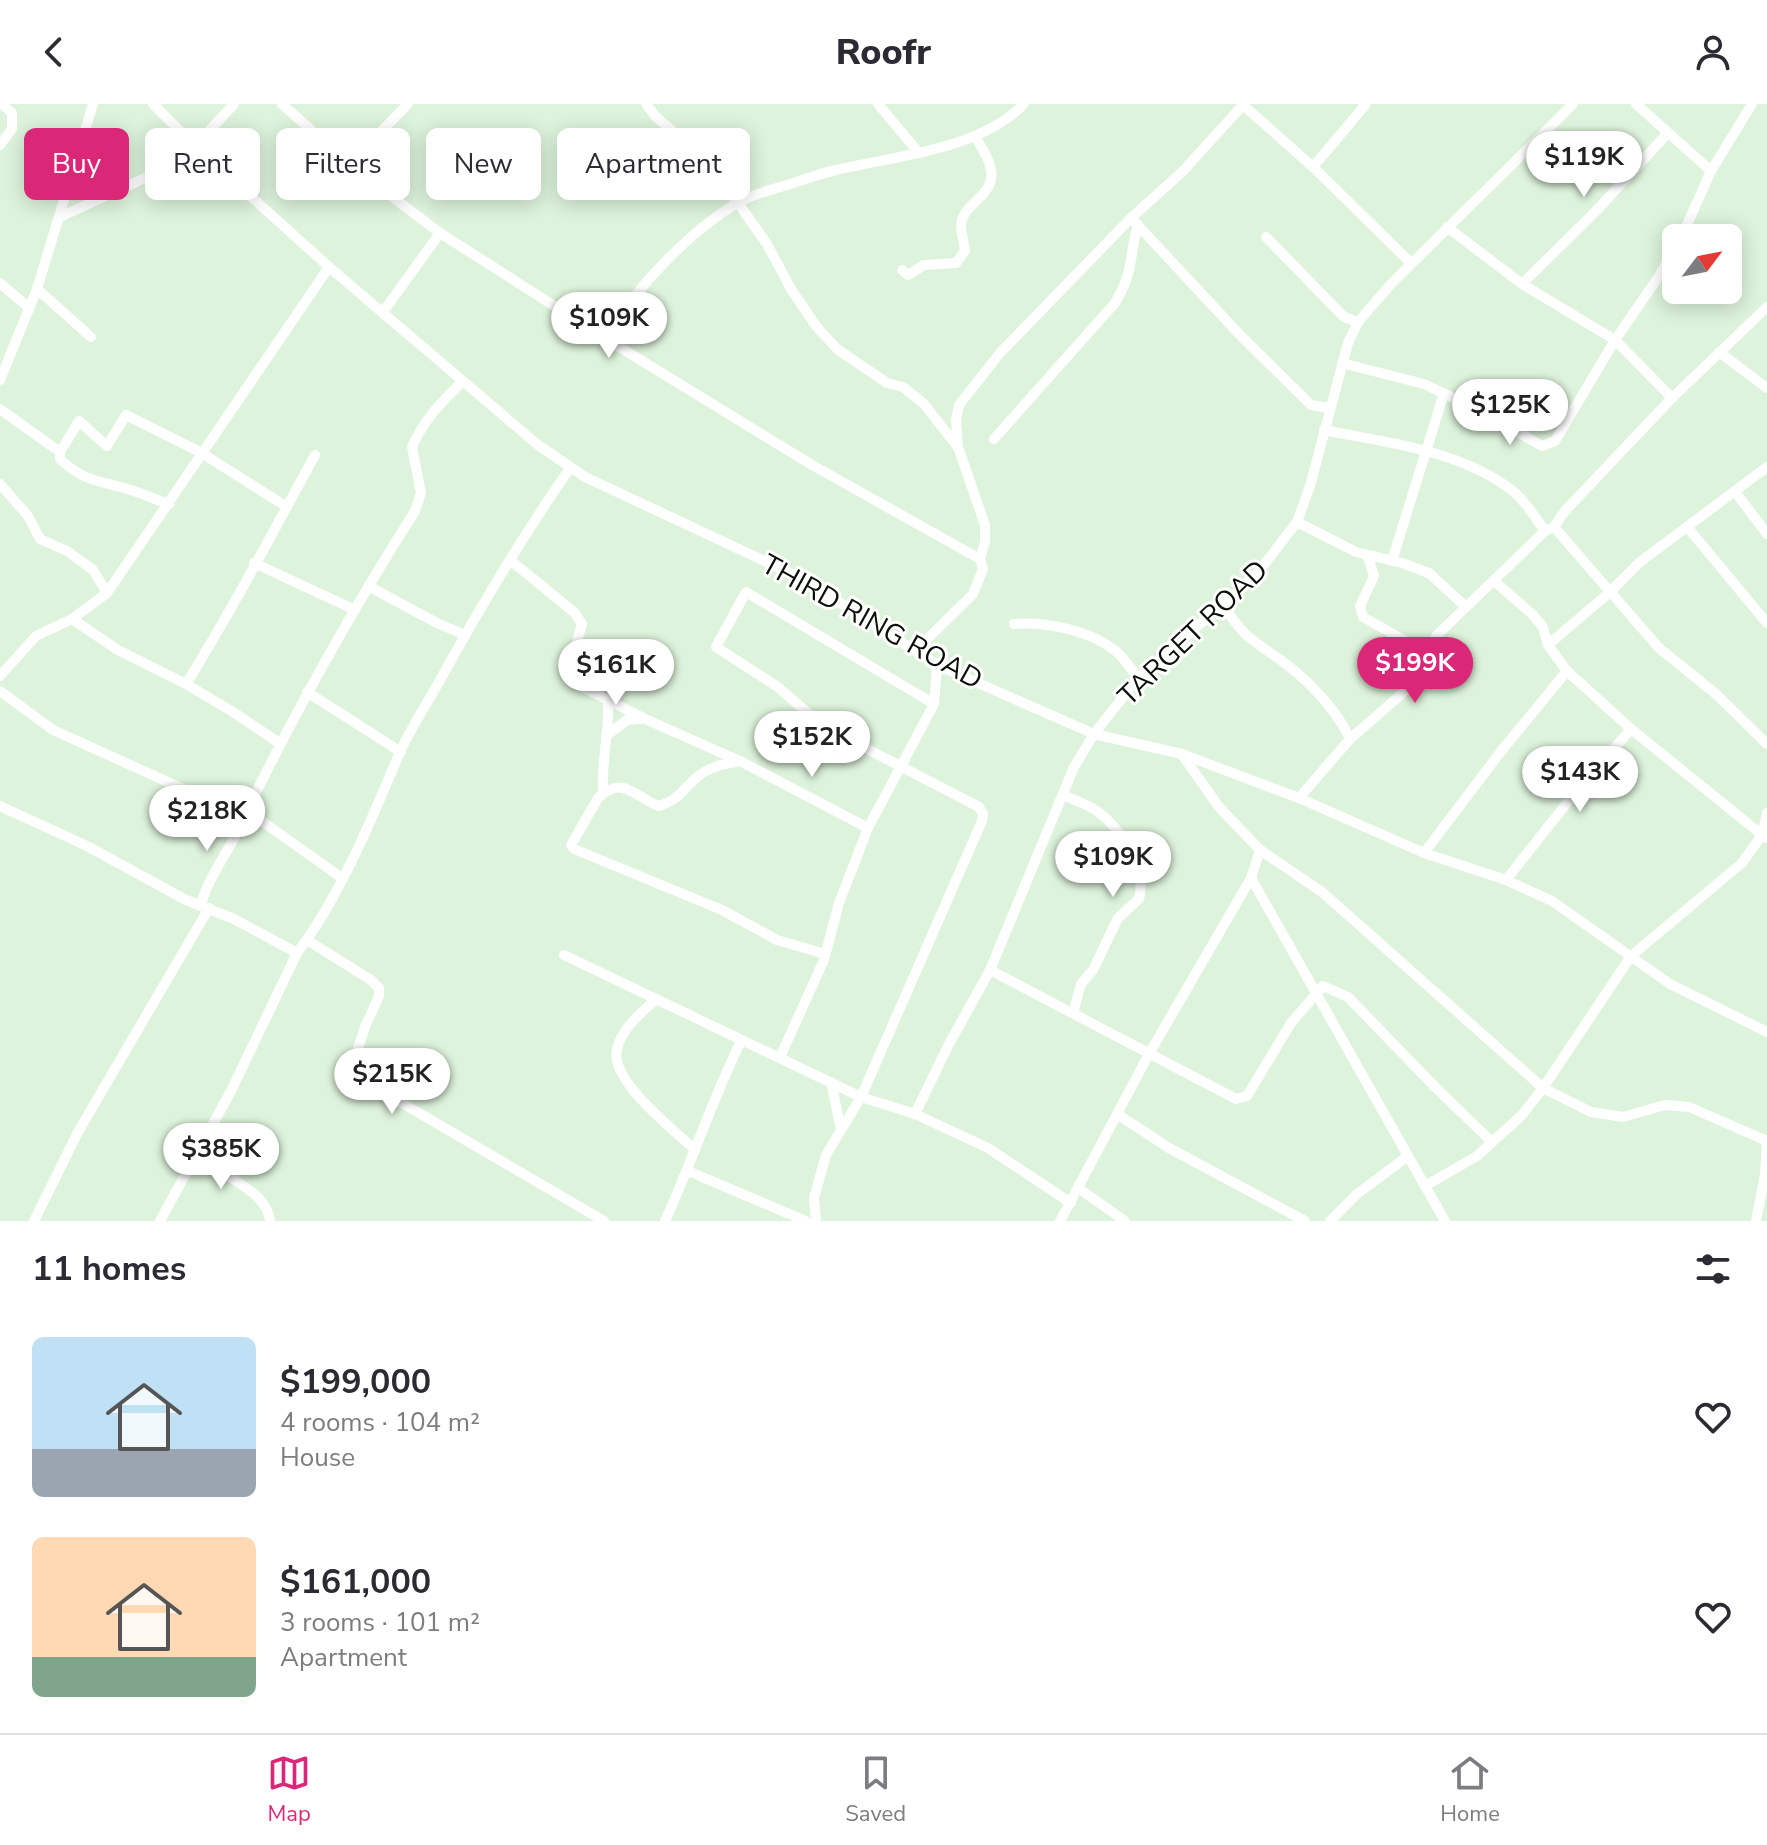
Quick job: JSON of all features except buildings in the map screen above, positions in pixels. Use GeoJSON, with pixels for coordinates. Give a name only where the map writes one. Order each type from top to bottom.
{"type":"FeatureCollection","features":[{"type":"Feature","properties":{"kind":"street"},"geometry":{"type":"LineString","coordinates":[[0,145],[12,129],[12,113],[2,104]]}},
{"type":"Feature","properties":{"kind":"street"},"geometry":{"type":"LineString","coordinates":[[0,380],[37,289],[93,104]]}},
{"type":"Feature","properties":{"kind":"street","name":"THIRD RING ROAD"},"geometry":{"type":"LineString","coordinates":[[153,104],[177,128]]}},
{"type":"Feature","properties":{"kind":"street"},"geometry":{"type":"LineString","coordinates":[[212,128],[234,104]]}},
{"type":"Feature","properties":{"kind":"street"},"geometry":{"type":"LineString","coordinates":[[282,104],[309,128]]}},
{"type":"Feature","properties":{"kind":"street"},"geometry":{"type":"LineString","coordinates":[[384,128],[408,104]]}},
{"type":"Feature","properties":{"kind":"street"},"geometry":{"type":"LineString","coordinates":[[646,104],[656,117],[690,146],[738,203],[767,244],[791,289],[816,326],[837,349],[887,383],[903,387],[924,404],[958,447],[985,525],[985,542],[980,559],[983,569],[973,594],[916,650]]}},
{"type":"Feature","properties":{"kind":"street"},"geometry":{"type":"LineString","coordinates":[[878,104],[919,153]]}},
{"type":"Feature","properties":{"kind":"street"},"geometry":{"type":"LineString","coordinates":[[603,337],[673,254],[738,203],[831,171],[919,153],[976,137],[994,128],[1024,104]]}},
{"type":"Feature","properties":{"kind":"street"},"geometry":{"type":"LineString","coordinates":[[1313,167],[1366,104]]}},
{"type":"Feature","properties":{"kind":"street"},"geometry":{"type":"LineString","coordinates":[[1555,104],[1565,113]]}},
{"type":"Feature","properties":{"kind":"street","name":"TARGET ROAD"},"geometry":{"type":"LineString","coordinates":[[915,1114],[990,970],[1074,767],[1094,734],[1138,678],[1224,605],[1266,564],[1297,522],[1310,486],[1348,343],[1358,322],[1411,263],[1573,104]]}},
{"type":"Feature","properties":{"kind":"street"},"geometry":{"type":"LineString","coordinates":[[1636,104],[1711,171]]}},
{"type":"Feature","properties":{"kind":"street"},"geometry":{"type":"LineString","coordinates":[[1687,224],[1711,171],[1752,104]]}},
{"type":"Feature","properties":{"kind":"street"},"geometry":{"type":"LineString","coordinates":[[958,447],[959,405],[977,380],[1134,222],[1243,105],[1313,167],[1411,263]]}},
{"type":"Feature","properties":{"kind":"street"},"geometry":{"type":"LineString","coordinates":[[1522,284],[1597,210],[1667,134]]}},
{"type":"Feature","properties":{"kind":"street"},"geometry":{"type":"LineString","coordinates":[[902,270],[908,275],[924,265],[956,263],[965,251],[961,225],[966,211],[980,200],[989,186],[991,172],[976,137]]}},
{"type":"Feature","properties":{"kind":"street"},"geometry":{"type":"LineString","coordinates":[[60,217],[145,178]]}},
{"type":"Feature","properties":{"kind":"street","name":"THIRD RING ROAD"},"geometry":{"type":"LineString","coordinates":[[255,200],[462,382],[570,468],[801,578],[937,665],[1094,734],[1182,754],[1299,798],[1424,853],[1506,880],[1552,901],[1670,984],[1767,1032]]}},
{"type":"Feature","properties":{"kind":"street"},"geometry":{"type":"LineString","coordinates":[[396,200],[440,233],[603,337],[812,465],[980,559]]}},
{"type":"Feature","properties":{"kind":"street"},"geometry":{"type":"LineString","coordinates":[[1134,222],[1311,405],[1329,408]]}},
{"type":"Feature","properties":{"kind":"street"},"geometry":{"type":"LineString","coordinates":[[994,439],[1115,303],[1130,267],[1134,222]]}},
{"type":"Feature","properties":{"kind":"street"},"geometry":{"type":"LineString","coordinates":[[1447,227],[1522,284],[1615,340],[1672,398]]}},
{"type":"Feature","properties":{"kind":"street"},"geometry":{"type":"LineString","coordinates":[[383,312],[440,233]]}},
{"type":"Feature","properties":{"kind":"street"},"geometry":{"type":"LineString","coordinates":[[1266,237],[1344,317],[1358,322]]}},
{"type":"Feature","properties":{"kind":"street"},"geometry":{"type":"LineString","coordinates":[[0,676],[36,636],[72,619],[107,593],[169,504],[200,452],[329,267]]}},
{"type":"Feature","properties":{"kind":"street"},"geometry":{"type":"LineString","coordinates":[[1342,363],[1398,376],[1444,393],[1542,446],[1549,445],[1555,441],[1615,340],[1662,271]]}},
{"type":"Feature","properties":{"kind":"street"},"geometry":{"type":"LineString","coordinates":[[0,283],[28,307]]}},
{"type":"Feature","properties":{"kind":"street"},"geometry":{"type":"LineString","coordinates":[[37,289],[91,337]]}},
{"type":"Feature","properties":{"kind":"street"},"geometry":{"type":"LineString","coordinates":[[1299,798],[1350,739],[1421,677],[1430,666],[1436,636],[1550,529],[1672,398],[1767,307]]}},
{"type":"Feature","properties":{"kind":"street"},"geometry":{"type":"LineString","coordinates":[[1719,352],[1767,388]]}},
{"type":"Feature","properties":{"kind":"street"},"geometry":{"type":"LineString","coordinates":[[34,1221],[78,1132],[205,907],[204,892],[279,743],[353,609],[418,502],[420,478],[412,447],[414,441],[430,415],[462,382]]}},
{"type":"Feature","properties":{"kind":"street"},"geometry":{"type":"LineString","coordinates":[[1392,561],[1444,393]]}},
{"type":"Feature","properties":{"kind":"street"},"geometry":{"type":"LineString","coordinates":[[0,409],[60,452]]}},
{"type":"Feature","properties":{"kind":"street"},"geometry":{"type":"LineString","coordinates":[[169,504],[131,490],[94,482],[75,473],[60,459],[60,452],[79,421],[107,446],[126,415],[200,452],[287,507]]}},
{"type":"Feature","properties":{"kind":"street"},"geometry":{"type":"LineString","coordinates":[[1324,430],[1427,451],[1491,477],[1516,494],[1659,648],[1716,694],[1767,744]]}},
{"type":"Feature","properties":{"kind":"street"},"geometry":{"type":"LineString","coordinates":[[186,684],[225,621],[315,455]]}},
{"type":"Feature","properties":{"kind":"street"},"geometry":{"type":"LineString","coordinates":[[1548,645],[1640,562],[1767,467]]}},
{"type":"Feature","properties":{"kind":"street"},"geometry":{"type":"LineString","coordinates":[[160,1221],[231,1091],[297,953],[342,878],[401,752],[465,635],[570,468]]}},
{"type":"Feature","properties":{"kind":"street"},"geometry":{"type":"LineString","coordinates":[[0,484],[28,516],[40,539],[67,551],[93,570],[107,593]]}},
{"type":"Feature","properties":{"kind":"street"},"geometry":{"type":"LineString","coordinates":[[1736,493],[1767,534]]}},
{"type":"Feature","properties":{"kind":"street"},"geometry":{"type":"LineString","coordinates":[[1297,522],[1368,557],[1429,573],[1466,607]]}},
{"type":"Feature","properties":{"kind":"street"},"geometry":{"type":"LineString","coordinates":[[1688,528],[1767,623]]}},
{"type":"Feature","properties":{"kind":"street"},"geometry":{"type":"LineString","coordinates":[[1368,557],[1374,576],[1360,606],[1363,617],[1432,656]]}},
{"type":"Feature","properties":{"kind":"street"},"geometry":{"type":"LineString","coordinates":[[510,560],[575,613],[582,624],[567,675],[573,682],[643,718],[740,761],[868,828]]}},
{"type":"Feature","properties":{"kind":"street"},"geometry":{"type":"LineString","coordinates":[[254,563],[353,609]]}},
{"type":"Feature","properties":{"kind":"street"},"geometry":{"type":"LineString","coordinates":[[1494,581],[1543,627],[1548,645],[1567,671],[1631,729],[1764,836]]}},
{"type":"Feature","properties":{"kind":"street"},"geometry":{"type":"LineString","coordinates":[[368,586],[465,635]]}},
{"type":"Feature","properties":{"kind":"street"},"geometry":{"type":"LineString","coordinates":[[816,1221],[814,1198],[826,1155],[861,1097],[983,814],[979,807],[844,737],[810,715],[778,687],[716,647],[746,592],[934,704]]}},
{"type":"Feature","properties":{"kind":"street"},"geometry":{"type":"LineString","coordinates":[[1224,605],[1237,627],[1287,665],[1329,706],[1350,739]]}},
{"type":"Feature","properties":{"kind":"street"},"geometry":{"type":"LineString","coordinates":[[72,619],[118,650],[186,684],[279,743]]}},
{"type":"Feature","properties":{"kind":"street"},"geometry":{"type":"LineString","coordinates":[[1014,624],[1036,622],[1085,634],[1117,652],[1138,678]]}},
{"type":"Feature","properties":{"kind":"street"},"geometry":{"type":"LineString","coordinates":[[780,1057],[825,954],[839,903],[868,828],[934,704],[937,665]]}},
{"type":"Feature","properties":{"kind":"street"},"geometry":{"type":"LineString","coordinates":[[1424,853],[1567,671]]}},
{"type":"Feature","properties":{"kind":"street"},"geometry":{"type":"LineString","coordinates":[[0,691],[53,730],[245,813],[342,878]]}},
{"type":"Feature","properties":{"kind":"street"},"geometry":{"type":"LineString","coordinates":[[307,692],[401,752]]}},
{"type":"Feature","properties":{"kind":"street"},"geometry":{"type":"LineString","coordinates":[[603,793],[608,700]]}},
{"type":"Feature","properties":{"kind":"street"},"geometry":{"type":"LineString","coordinates":[[606,736],[627,720],[643,718]]}},
{"type":"Feature","properties":{"kind":"street"},"geometry":{"type":"LineString","coordinates":[[1506,880],[1631,729]]}},
{"type":"Feature","properties":{"kind":"street"},"geometry":{"type":"LineString","coordinates":[[1182,754],[1219,807],[1260,850],[1322,892],[1543,1088],[1591,1112],[1623,1117],[1665,1105],[1689,1107],[1767,1140],[1765,1175],[1756,1221]]}},
{"type":"Feature","properties":{"kind":"street"},"geometry":{"type":"LineString","coordinates":[[740,761],[705,771],[678,798],[659,806],[627,788],[616,787],[603,793],[572,842],[574,849],[722,910],[777,940],[825,954]]}},
{"type":"Feature","properties":{"kind":"street"},"geometry":{"type":"LineString","coordinates":[[1063,795],[1095,809],[1110,822],[1136,863],[1141,884],[1139,899],[1118,918],[1093,970],[1081,984],[1073,1013]]}},
{"type":"Feature","properties":{"kind":"street"},"geometry":{"type":"LineString","coordinates":[[0,806],[87,846],[186,900],[297,953]]}},
{"type":"Feature","properties":{"kind":"street"},"geometry":{"type":"LineString","coordinates":[[1425,1186],[1477,1156],[1522,1115],[1631,956],[1733,872],[1764,836],[1766,814],[1746,823]]}},
{"type":"Feature","properties":{"kind":"street"},"geometry":{"type":"LineString","coordinates":[[1060,1221],[1149,1054],[1251,878],[1260,850]]}},
{"type":"Feature","properties":{"kind":"street"},"geometry":{"type":"LineString","coordinates":[[1251,878],[1445,1221]]}},
{"type":"Feature","properties":{"kind":"street"},"geometry":{"type":"LineString","coordinates":[[307,940],[379,988],[379,996],[365,1027],[351,1077],[378,1089],[604,1221]]}},
{"type":"Feature","properties":{"kind":"street"},"geometry":{"type":"LineString","coordinates":[[564,955],[861,1097],[915,1114],[988,1148],[1071,1203]]}},
{"type":"Feature","properties":{"kind":"street"},"geometry":{"type":"LineString","coordinates":[[990,970],[1236,1099],[1247,1096],[1291,1023],[1323,986],[1348,997],[1491,1141]]}},
{"type":"Feature","properties":{"kind":"street"},"geometry":{"type":"LineString","coordinates":[[655,1000],[631,1022],[617,1047],[616,1063],[621,1074],[647,1104],[695,1150]]}},
{"type":"Feature","properties":{"kind":"street"},"geometry":{"type":"LineString","coordinates":[[665,1221],[688,1171],[718,1087],[741,1041]]}},
{"type":"Feature","properties":{"kind":"street"},"geometry":{"type":"LineString","coordinates":[[831,1082],[841,1130]]}},
{"type":"Feature","properties":{"kind":"street"},"geometry":{"type":"LineString","coordinates":[[1117,1114],[1169,1148],[1305,1221]]}},
{"type":"Feature","properties":{"kind":"street"},"geometry":{"type":"LineString","coordinates":[[201,1147],[216,1166],[261,1199],[269,1211],[270,1221]]}},
{"type":"Feature","properties":{"kind":"street"},"geometry":{"type":"LineString","coordinates":[[1330,1221],[1357,1194],[1408,1156]]}},
{"type":"Feature","properties":{"kind":"street"},"geometry":{"type":"LineString","coordinates":[[688,1171],[806,1221]]}},
{"type":"Feature","properties":{"kind":"street"},"geometry":{"type":"LineString","coordinates":[[1078,1188],[1125,1221]]}}]}
